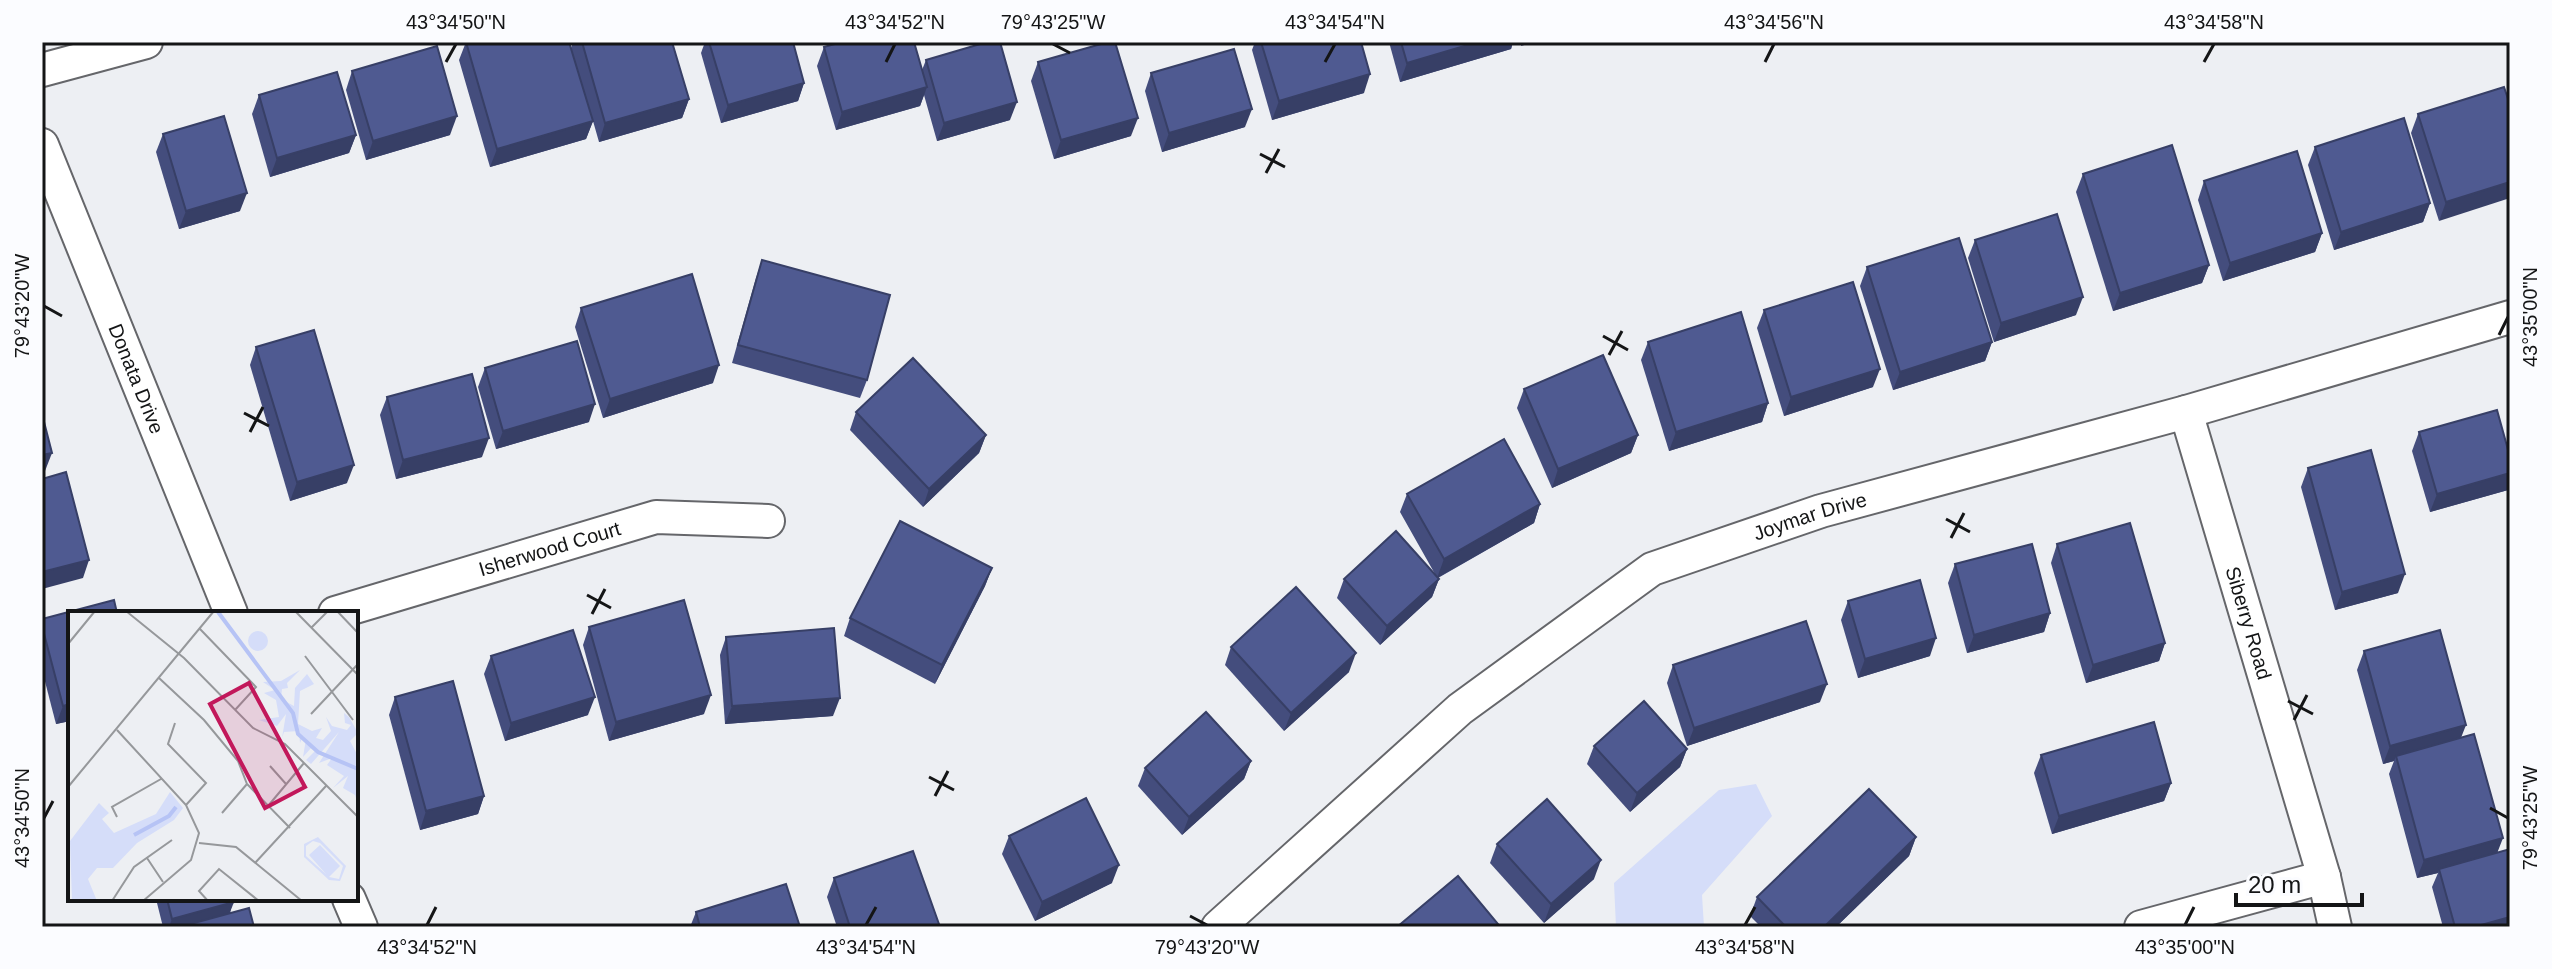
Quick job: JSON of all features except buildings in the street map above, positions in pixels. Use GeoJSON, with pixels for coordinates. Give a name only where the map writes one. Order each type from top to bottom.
{"type":"FeatureCollection","features":[{"type":"Feature","properties":{"kind":"street"},"geometry":{"type":"LineString","coordinates":[[42,70],[146,42]]}},
{"type":"Feature","properties":{"kind":"street","name":"Donata Drive"},"geometry":{"type":"LineString","coordinates":[[42,145],[230,611]]}},
{"type":"Feature","properties":{"kind":"street","name":"Joymar Drive"},"geometry":{"type":"LineString","coordinates":[[1218,927],[1460,709],[1652,569],[1821,511],[2186,412],[2510,317]]}},
{"type":"Feature","properties":{"kind":"street","name":"Siberry Road"},"geometry":{"type":"LineString","coordinates":[[2186,412],[2324,877],[2335,927]]}},
{"type":"Feature","properties":{"kind":"street","name":"Isherwood Court"},"geometry":{"type":"LineString","coordinates":[[342,611],[656,517],[768,521]]}},
{"type":"Feature","properties":{"kind":"street"},"geometry":{"type":"LineString","coordinates":[[2141,927],[2324,877]]}},
{"type":"Feature","properties":{"kind":"street"},"geometry":{"type":"LineString","coordinates":[[350,901],[361,927]]}},
{"type":"Feature","properties":{"kind":"shaded area"},"geometry":{"type":"Polygon","coordinates":[[[1756,784],[1772,816],[1702,895],[1704,927],[1616,927],[1614,883],[1719,790],[1756,784]]]}}]}
